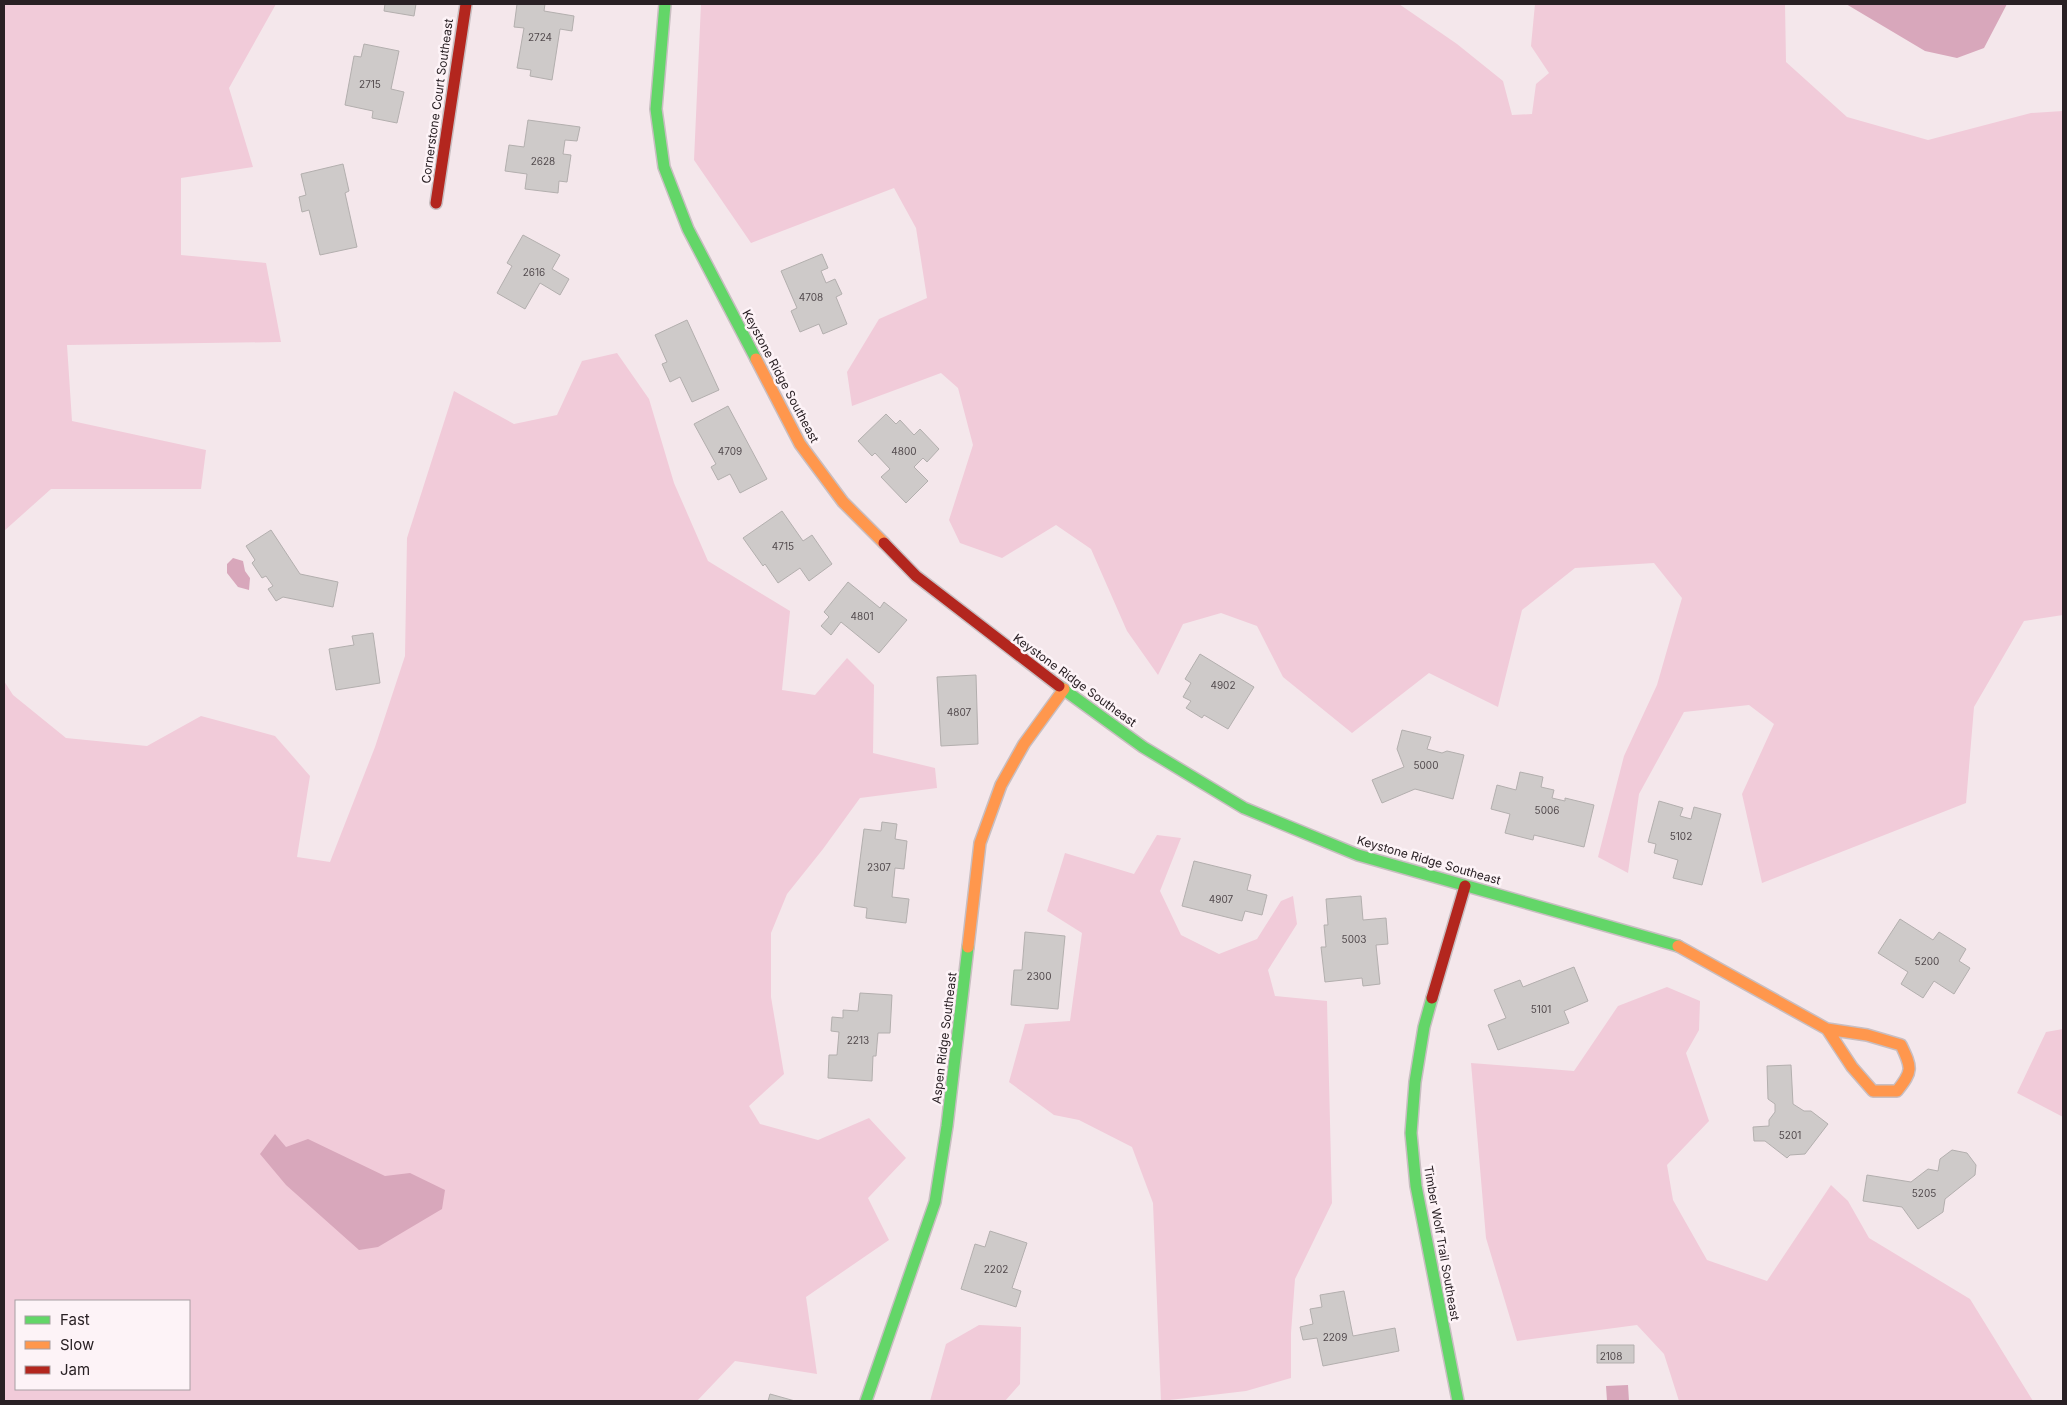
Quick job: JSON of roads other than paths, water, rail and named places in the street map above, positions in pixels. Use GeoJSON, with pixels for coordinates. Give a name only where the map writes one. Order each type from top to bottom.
{"type":"FeatureCollection","features":[{"type":"Feature","properties":{"kind":"street","name":"Cornerstone Court Southeast"},"geometry":{"type":"LineString","coordinates":[[436,203],[466,4]]}},
{"type":"Feature","properties":{"kind":"street","name":"Keystone Ridge Southeast"},"geometry":{"type":"LineString","coordinates":[[665,4],[658,59],[656,109],[664,167],[688,229],[800,444],[843,502],[916,576],[1143,747],[1244,808],[1358,855],[1681,947],[1827,1030],[1867,1035],[1901,1045],[1909,1061],[1909,1076],[1896,1090],[1873,1091],[1852,1067],[1827,1030]]}},
{"type":"Feature","properties":{"kind":"street","name":"Aspen Ridge Southeast"},"geometry":{"type":"LineString","coordinates":[[866,1401],[935,1202],[947,1126],[980,843],[1000,785],[1024,744],[1064,689]]}},
{"type":"Feature","properties":{"kind":"street","name":"Timber Wolf Trail Southeast"},"geometry":{"type":"LineString","coordinates":[[1458,1401],[1416,1186],[1411,1133],[1415,1082],[1424,1027],[1465,886]]}}]}
